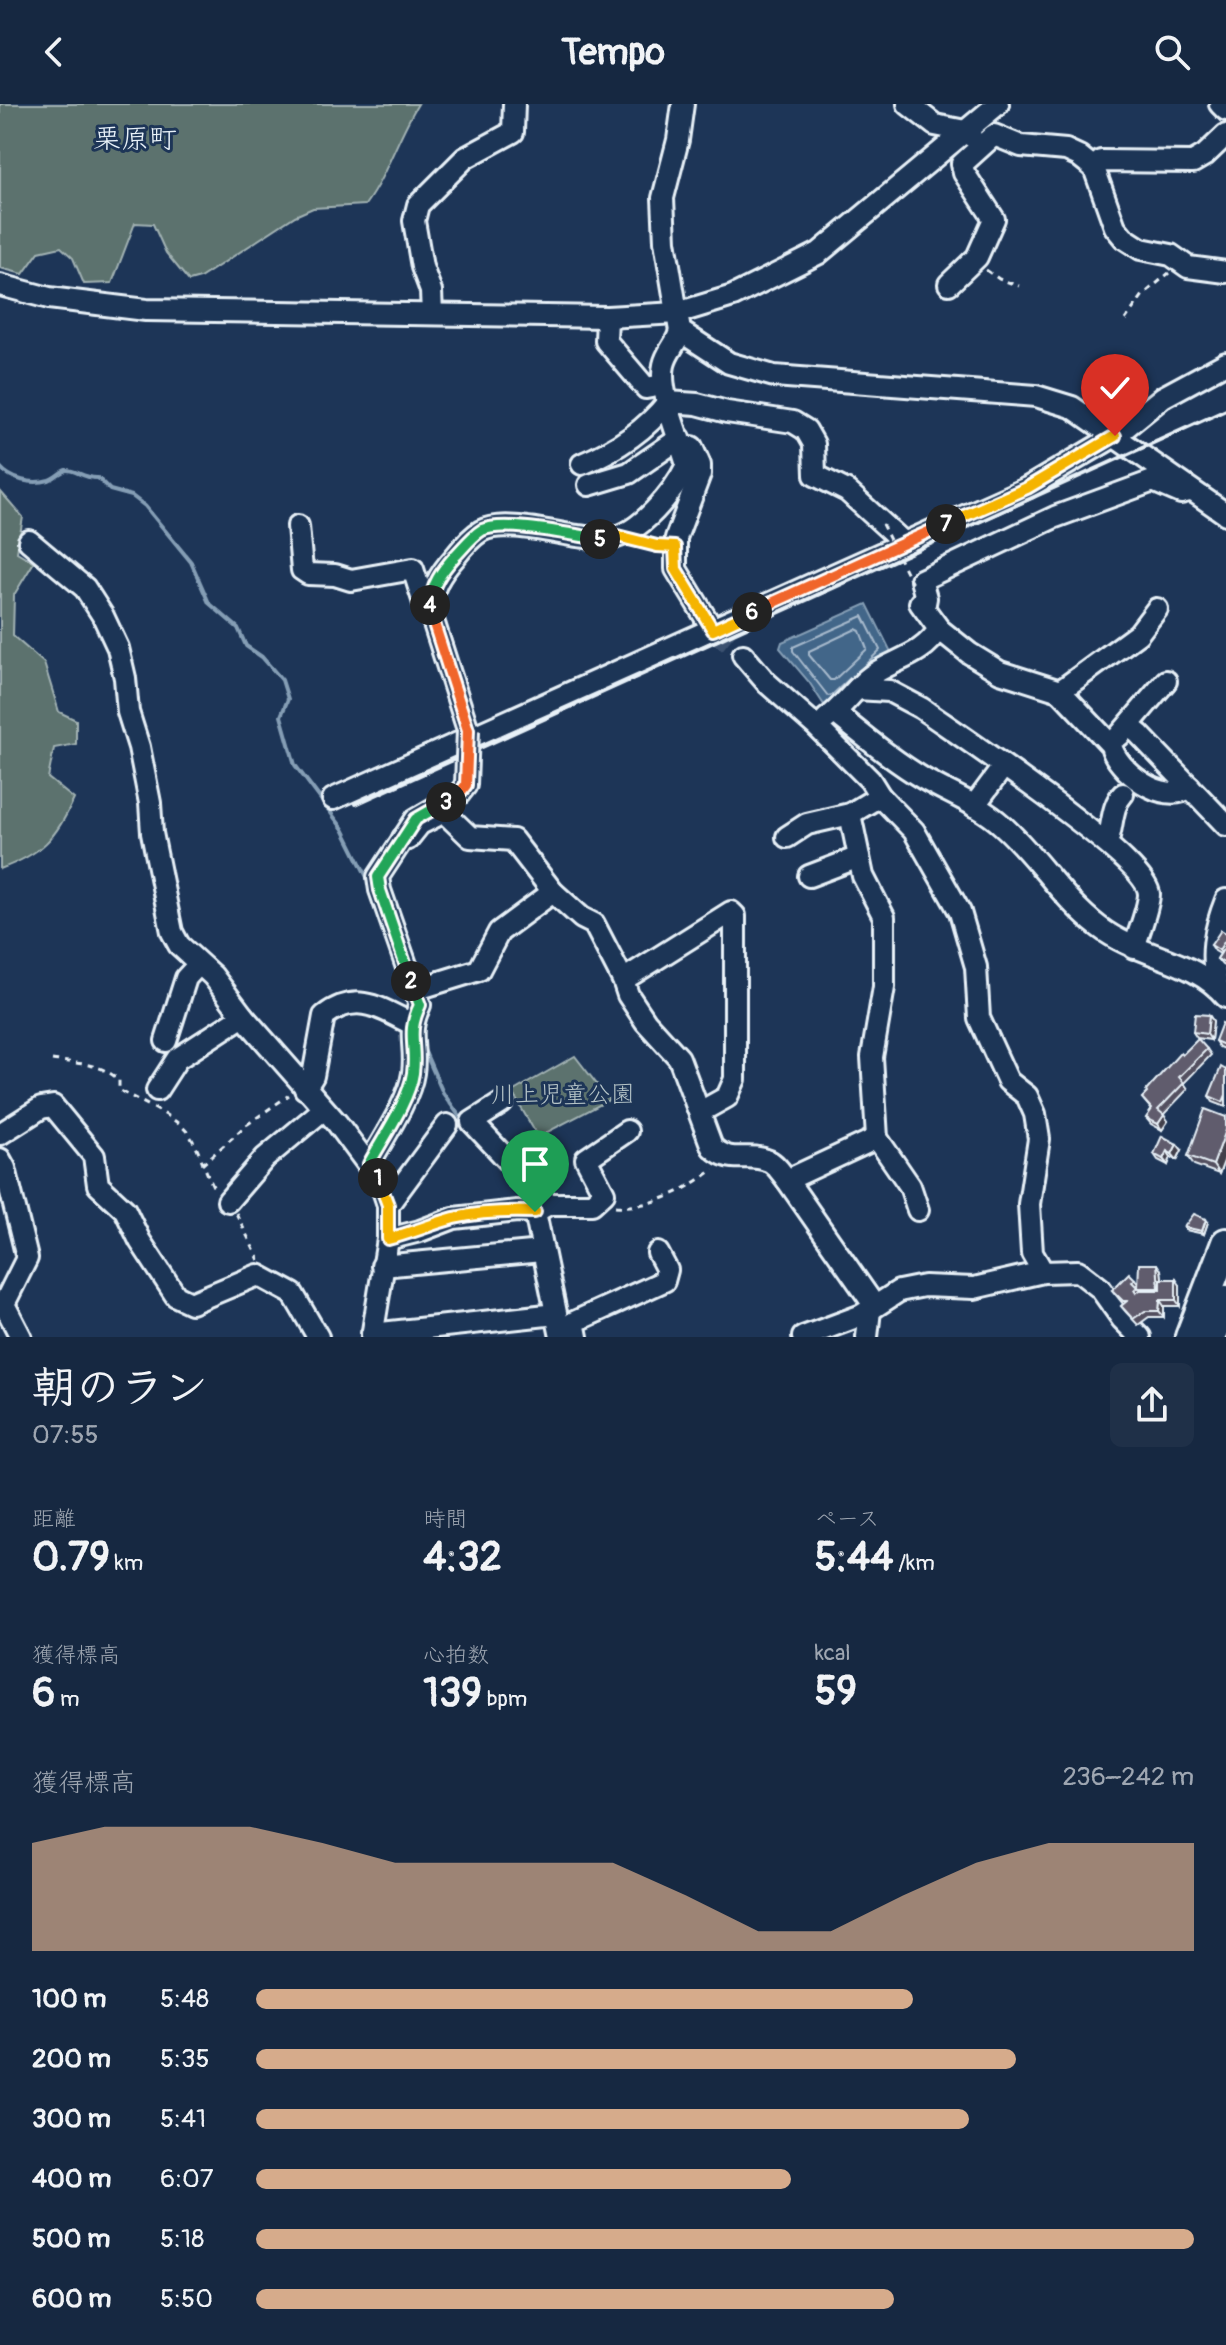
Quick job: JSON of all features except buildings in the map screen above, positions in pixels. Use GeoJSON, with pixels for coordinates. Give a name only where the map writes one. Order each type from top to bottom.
{"type":"FeatureCollection","features":[{"type":"Feature","properties":{"kind":"highway"},"geometry":{"type":"LineString","coordinates":[[1190,1337],[1226,1243]]}},
{"type":"Feature","properties":{"kind":"highway"},"geometry":{"type":"LineString","coordinates":[[1211,1337],[1226,1300]]}},
{"type":"Feature","properties":{"kind":"street"},"geometry":{"type":"LineString","coordinates":[[432,314],[431,291],[422,267],[414,221],[418,205],[465,158],[513,132],[514,104]]}},
{"type":"Feature","properties":{"kind":"street"},"geometry":{"type":"LineString","coordinates":[[369,1164],[411,1081],[415,1010],[378,877],[416,819],[459,794],[466,785],[468,730],[430,606],[432,590],[440,574],[482,531],[501,526],[606,539],[617,536],[658,508],[680,480],[687,465],[662,370],[667,351],[678,340],[665,241],[663,198],[678,140],[683,104]]}},
{"type":"Feature","properties":{"kind":"street"},"geometry":{"type":"LineString","coordinates":[[908,104],[935,125],[965,131],[983,145]]}},
{"type":"Feature","properties":{"kind":"street"},"geometry":{"type":"LineString","coordinates":[[0,285],[49,298],[146,310],[607,317],[678,322],[819,253],[998,104]]}},
{"type":"Feature","properties":{"kind":"street"},"geometry":{"type":"LineString","coordinates":[[1220,104],[1226,110]]}},
{"type":"Feature","properties":{"kind":"street"},"geometry":{"type":"LineString","coordinates":[[949,284],[977,257],[994,219],[964,173],[962,164],[994,135],[1021,146],[1066,150],[1079,156],[1094,168],[1115,227],[1124,238],[1141,249],[1171,255],[1188,267],[1226,272]]}},
{"type":"Feature","properties":{"kind":"street"},"geometry":{"type":"LineString","coordinates":[[1094,168],[1101,161],[1193,162],[1226,135]]}},
{"type":"Feature","properties":{"kind":"street"},"geometry":{"type":"LineString","coordinates":[[607,317],[606,341],[646,388],[727,412],[793,422],[806,430],[814,444],[815,475],[847,491],[903,542]]}},
{"type":"Feature","properties":{"kind":"street"},"geometry":{"type":"LineString","coordinates":[[678,322],[729,363],[774,376],[1036,396],[1072,407],[1226,514]]}},
{"type":"Feature","properties":{"kind":"street"},"geometry":{"type":"LineString","coordinates":[[333,799],[1027,488],[1115,436],[1163,397],[1226,363]]}},
{"type":"Feature","properties":{"kind":"street"},"geometry":{"type":"LineString","coordinates":[[582,464],[621,445],[656,419],[666,394]]}},
{"type":"Feature","properties":{"kind":"street"},"geometry":{"type":"LineString","coordinates":[[589,485],[629,473],[684,430],[700,465],[700,474],[684,513],[675,547],[676,569],[713,630]]}},
{"type":"Feature","properties":{"kind":"street"},"geometry":{"type":"LineString","coordinates":[[919,598],[926,598],[921,580],[1055,517],[1153,481],[1181,493],[1194,489]]}},
{"type":"Feature","properties":{"kind":"street"},"geometry":{"type":"LineString","coordinates":[[298,526],[302,570],[351,580],[413,569],[424,603],[430,606]]}},
{"type":"Feature","properties":{"kind":"street"},"geometry":{"type":"LineString","coordinates":[[29,541],[85,588],[118,648],[128,712],[139,747],[150,803],[152,833],[172,932],[179,945],[213,976],[380,1181],[388,1205],[388,1239],[372,1336],[556,1314]]}},
{"type":"Feature","properties":{"kind":"street"},"geometry":{"type":"LineString","coordinates":[[919,598],[939,629],[969,653],[1000,672],[1060,691],[1111,745],[1113,755],[1149,789],[1164,794],[1183,793],[1190,787]]}},
{"type":"Feature","properties":{"kind":"street"},"geometry":{"type":"LineString","coordinates":[[1060,691],[1138,634],[1157,609]]}},
{"type":"Feature","properties":{"kind":"street"},"geometry":{"type":"LineString","coordinates":[[816,726],[835,713],[869,677],[906,659],[932,641],[939,629]]}},
{"type":"Feature","properties":{"kind":"street"},"geometry":{"type":"LineString","coordinates":[[743,655],[767,683],[870,780],[880,796],[914,831],[960,912],[976,967],[979,1018],[1008,1081],[1027,1096],[1035,1114],[1039,1139],[1029,1204],[1032,1253],[1043,1272]]}},
{"type":"Feature","properties":{"kind":"street"},"geometry":{"type":"LineString","coordinates":[[1111,745],[1166,681]]}},
{"type":"Feature","properties":{"kind":"street"},"geometry":{"type":"LineString","coordinates":[[857,689],[889,691],[921,708],[1107,843],[1146,885],[1149,894],[1134,948]]}},
{"type":"Feature","properties":{"kind":"street"},"geometry":{"type":"LineString","coordinates":[[835,713],[921,777],[1001,824],[1045,868],[1064,897],[1101,929],[1155,958],[1181,964],[1221,991]]}},
{"type":"Feature","properties":{"kind":"street"},"geometry":{"type":"LineString","coordinates":[[1129,726],[1226,825]]}},
{"type":"Feature","properties":{"kind":"street"},"geometry":{"type":"LineString","coordinates":[[974,806],[1003,767]]}},
{"type":"Feature","properties":{"kind":"street"},"geometry":{"type":"LineString","coordinates":[[1107,843],[1114,826],[1115,802],[1123,794]]}},
{"type":"Feature","properties":{"kind":"street"},"geometry":{"type":"LineString","coordinates":[[787,837],[807,824],[850,814],[880,796]]}},
{"type":"Feature","properties":{"kind":"street"},"geometry":{"type":"LineString","coordinates":[[403,838],[408,839],[420,824],[444,812],[470,837],[513,840],[553,892],[582,918],[594,924],[628,995],[646,1022],[679,1058],[712,1147],[721,1155],[771,1161],[787,1180],[872,1308],[867,1337]]}},
{"type":"Feature","properties":{"kind":"street"},"geometry":{"type":"LineString","coordinates":[[850,814],[863,876],[884,917],[884,987],[872,1057],[877,1138],[910,1186],[918,1210]]}},
{"type":"Feature","properties":{"kind":"street"},"geometry":{"type":"LineString","coordinates":[[809,876],[859,857]]}},
{"type":"Feature","properties":{"kind":"street"},"geometry":{"type":"LineString","coordinates":[[304,1087],[313,1076],[324,1016],[338,1005],[372,1003],[415,1010],[479,970],[499,932],[553,892]]}},
{"type":"Feature","properties":{"kind":"street"},"geometry":{"type":"LineString","coordinates":[[1221,991],[1213,968],[1213,936],[1226,900]]}},
{"type":"Feature","properties":{"kind":"street"},"geometry":{"type":"LineString","coordinates":[[623,980],[731,912],[735,916],[735,1079],[727,1097],[700,1112]]}},
{"type":"Feature","properties":{"kind":"street"},"geometry":{"type":"LineString","coordinates":[[166,1041],[186,978],[199,964]]}},
{"type":"Feature","properties":{"kind":"street"},"geometry":{"type":"LineString","coordinates":[[157,1090],[177,1059],[243,1016]]}},
{"type":"Feature","properties":{"kind":"street"},"geometry":{"type":"LineString","coordinates":[[502,1103],[472,1122],[542,1208],[542,1251],[561,1337]]}},
{"type":"Feature","properties":{"kind":"street"},"geometry":{"type":"LineString","coordinates":[[0,1134],[41,1108],[53,1106],[94,1156],[98,1185],[125,1210],[140,1241],[176,1296],[191,1303],[258,1275],[293,1294],[318,1337]]}},
{"type":"Feature","properties":{"kind":"street"},"geometry":{"type":"LineString","coordinates":[[228,1201],[265,1158],[324,1109]]}},
{"type":"Feature","properties":{"kind":"street"},"geometry":{"type":"LineString","coordinates":[[388,1205],[447,1125]]}},
{"type":"Feature","properties":{"kind":"street"},"geometry":{"type":"LineString","coordinates":[[388,1239],[454,1218],[592,1204],[604,1193],[586,1159],[627,1131]]}},
{"type":"Feature","properties":{"kind":"street"},"geometry":{"type":"LineString","coordinates":[[787,1180],[877,1138]]}},
{"type":"Feature","properties":{"kind":"street"},"geometry":{"type":"LineString","coordinates":[[0,1159],[5,1168],[27,1258],[4,1304],[21,1337]]}},
{"type":"Feature","properties":{"kind":"street"},"geometry":{"type":"LineString","coordinates":[[382,1266],[542,1251]]}},
{"type":"Feature","properties":{"kind":"street"},"geometry":{"type":"LineString","coordinates":[[577,1337],[574,1322],[664,1281],[667,1270],[658,1253]]}},
{"type":"Feature","properties":{"kind":"street"},"geometry":{"type":"LineString","coordinates":[[803,1337],[911,1288],[974,1288],[1043,1272],[1078,1271],[1100,1288],[1122,1319],[1140,1337]]}},
{"type":"Feature","properties":{"kind":"path"},"geometry":{"type":"LineString","coordinates":[[977,257],[986,270],[999,279],[1019,286]]}},
{"type":"Feature","properties":{"kind":"path"},"geometry":{"type":"LineString","coordinates":[[1125,320],[1154,284],[1168,274],[1188,267]]}},
{"type":"Feature","properties":{"kind":"path"},"geometry":{"type":"LineString","coordinates":[[882,524],[919,598]]}},
{"type":"Feature","properties":{"kind":"path"},"geometry":{"type":"LineString","coordinates":[[617,536],[675,547]]}},
{"type":"Feature","properties":{"kind":"path"},"geometry":{"type":"LineString","coordinates":[[52,1060],[93,1064],[109,1071],[119,1080],[119,1090],[186,1130],[216,1192],[228,1201],[240,1217],[260,1262],[258,1275]]}},
{"type":"Feature","properties":{"kind":"path"},"geometry":{"type":"LineString","coordinates":[[202,1165],[245,1126],[304,1087]]}},
{"type":"Feature","properties":{"kind":"path"},"geometry":{"type":"LineString","coordinates":[[592,1204],[632,1207],[675,1193],[696,1183],[730,1157]]}},
{"type":"Feature","properties":{"kind":"green space"},"geometry":{"type":"Polygon","coordinates":[[[0,104],[418,104],[365,205],[313,208],[295,216],[200,278],[189,281],[166,253],[153,224],[135,223],[112,283],[84,284],[73,258],[61,247],[39,252],[23,274],[0,268],[0,104]]]}},
{"type":"Feature","properties":{"kind":"green space"},"geometry":{"type":"Polygon","coordinates":[[[0,491],[23,517],[17,552],[34,562],[14,595],[13,636],[44,663],[59,712],[76,720],[76,744],[54,748],[48,778],[74,799],[61,825],[37,851],[0,869],[0,491]]]}},
{"type":"Feature","properties":{"kind":"green space","name":"川上児童公園"},"geometry":{"type":"Polygon","coordinates":[[[575,1056],[609,1100],[538,1137],[512,1092],[575,1056]]]}},
{"type":"Feature","properties":{"kind":"water"},"geometry":{"type":"Polygon","coordinates":[[[867,604],[891,652],[828,711],[809,682],[780,648],[782,642],[867,604]]]}},
{"type":"Feature","properties":{"kind":"waterway"},"geometry":{"type":"LineString","coordinates":[[0,467],[16,478],[36,482],[49,480],[66,470],[73,471],[98,478],[110,490],[132,496],[145,506],[191,562],[209,603],[238,628],[246,646],[262,657],[282,680],[288,699],[281,716],[295,765],[343,829],[369,881]]}},
{"type":"Feature","properties":{"kind":"waterway"},"geometry":{"type":"LineString","coordinates":[[422,1045],[443,1093],[465,1124]]}},
{"type":"Feature","properties":{"kind":"tunnel"},"geometry":{"type":"LineString","coordinates":[[713,630],[743,655]]}},
{"type":"Feature","properties":{"kind":"railway"},"geometry":{"type":"LineString","coordinates":[[356,804],[1226,410]]}},
{"type":"Feature","properties":{"kind":"district","name":"栗原町"},"geometry":{"type":"Point","coordinates":[135,138]}},
{"type":"Feature","properties":{"kind":"route"},"geometry":{"type":"LineString","coordinates":[[535,1212],[454,1218],[388,1239],[388,1205],[380,1181],[369,1164],[408,1091],[413,1072],[412,1024],[420,1005],[378,877],[416,819],[459,794],[466,785],[468,730],[430,611],[432,590],[440,574],[482,531],[501,526],[606,539],[617,536],[675,547],[676,569],[713,630],[1027,488],[1115,436]]}}]}
